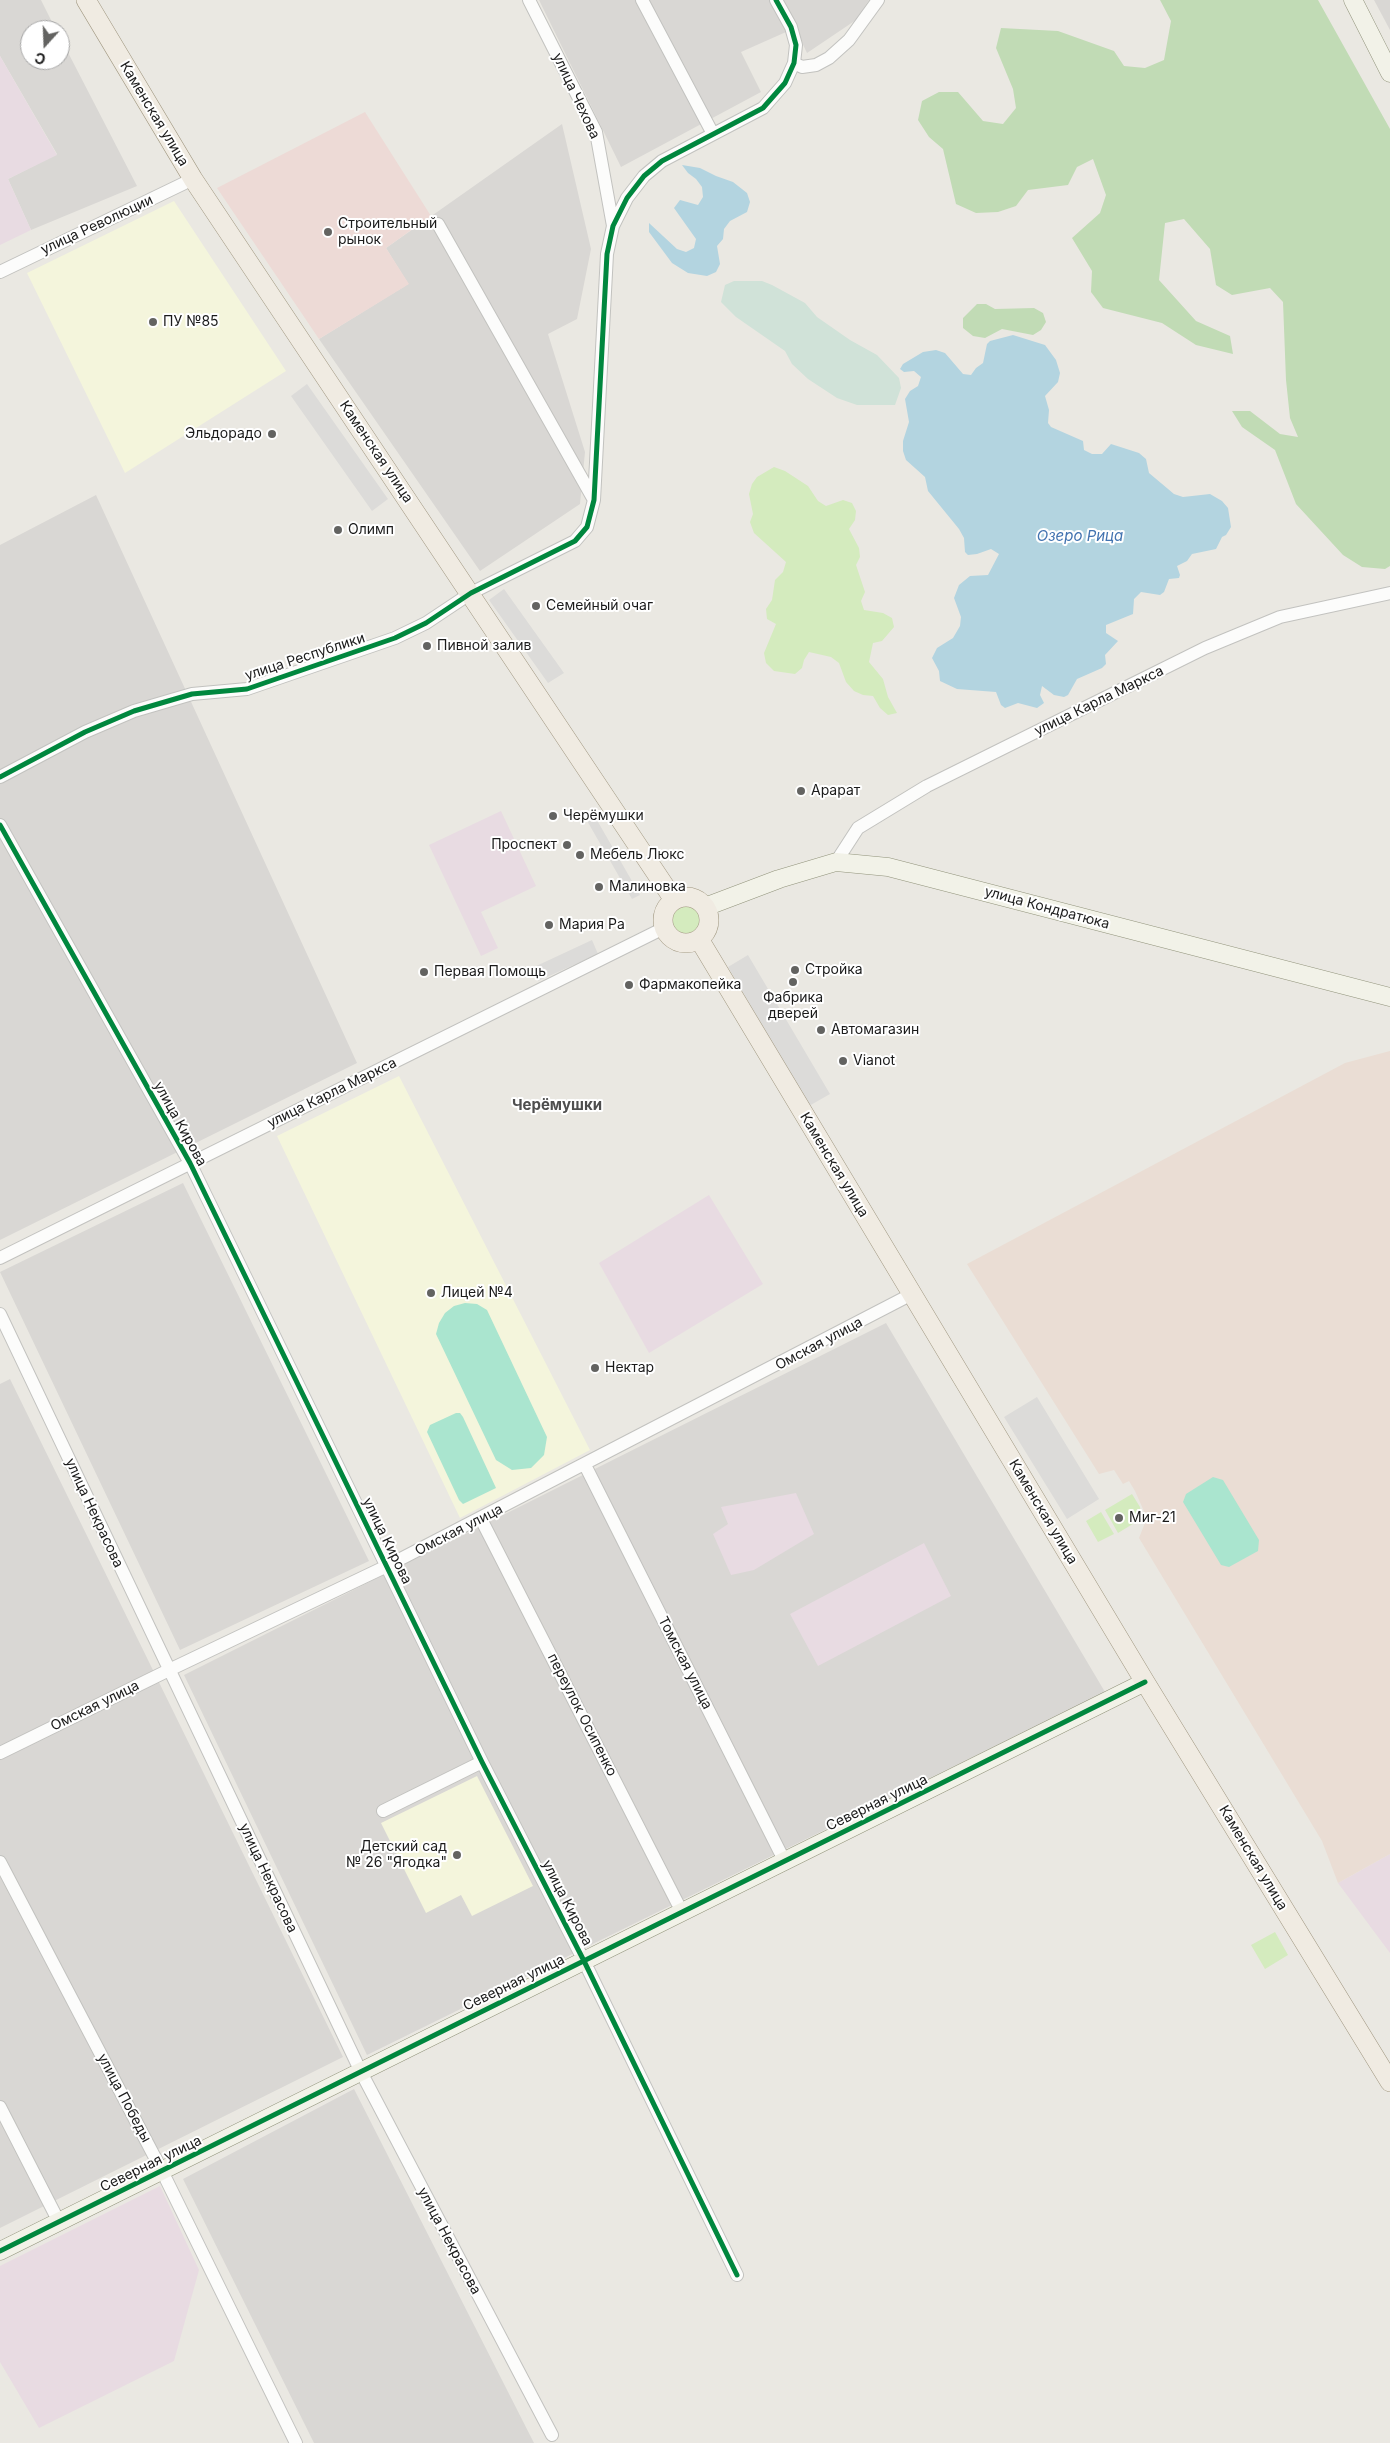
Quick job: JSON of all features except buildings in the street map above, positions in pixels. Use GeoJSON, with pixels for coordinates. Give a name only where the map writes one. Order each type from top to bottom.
{"type":"FeatureCollection","features":[{"type":"Feature","properties":{"kind":"main road","name":"Каменская улица"},"geometry":{"type":"LineString","coordinates":[[86,0],[194,179],[674,900]]}},
{"type":"Feature","properties":{"kind":"main road"},"geometry":{"type":"LineString","coordinates":[[680,897],[694,898],[705,907],[709,921],[704,934],[699,939],[686,944],[672,940],[664,928],[662,915],[669,904],[680,897]]}},
{"type":"Feature","properties":{"kind":"main road","name":"Каменская улица"},"geometry":{"type":"LineString","coordinates":[[699,939],[1145,1682],[1390,2082]]}},
{"type":"Feature","properties":{"kind":"street","name":"улица Чехова"},"geometry":{"type":"LineString","coordinates":[[529,0],[596,132],[613,226]]}},
{"type":"Feature","properties":{"kind":"street"},"geometry":{"type":"LineString","coordinates":[[642,0],[713,134]]}},
{"type":"Feature","properties":{"kind":"street"},"geometry":{"type":"LineString","coordinates":[[613,226],[626,198],[644,176],[662,161],[763,108],[785,83],[794,63],[796,45],[791,27],[776,0]]}},
{"type":"Feature","properties":{"kind":"street"},"geometry":{"type":"LineString","coordinates":[[794,63],[802,67],[816,65],[829,58],[849,40],[878,0]]}},
{"type":"Feature","properties":{"kind":"street"},"geometry":{"type":"LineString","coordinates":[[1353,0],[1390,72]]}},
{"type":"Feature","properties":{"kind":"street","name":"улица Революции"},"geometry":{"type":"LineString","coordinates":[[0,272],[194,179]]}},
{"type":"Feature","properties":{"kind":"street"},"geometry":{"type":"LineString","coordinates":[[438,224],[594,500]]}},
{"type":"Feature","properties":{"kind":"street","name":"улица Республики"},"geometry":{"type":"LineString","coordinates":[[0,777],[85,732],[134,711],[192,694],[247,688],[395,638],[426,623],[471,593],[575,541],[587,528],[594,500],[607,254],[613,226]]}},
{"type":"Feature","properties":{"kind":"street","name":"улица Карла Маркса"},"geometry":{"type":"LineString","coordinates":[[836,862],[858,828],[927,786],[1205,648],[1280,618],[1390,593]]}},
{"type":"Feature","properties":{"kind":"street","name":"улица Кирова"},"geometry":{"type":"LineString","coordinates":[[0,826],[190,1163],[482,1762],[584,1961],[736,2275]]}},
{"type":"Feature","properties":{"kind":"street","name":"улица Кондратюка"},"geometry":{"type":"LineString","coordinates":[[705,907],[779,879],[836,862],[888,867],[1390,997]]}},
{"type":"Feature","properties":{"kind":"street","name":"улица Карла Маркса"},"geometry":{"type":"LineString","coordinates":[[0,1258],[664,928]]}},
{"type":"Feature","properties":{"kind":"street","name":"Омская улица"},"geometry":{"type":"LineString","coordinates":[[0,1753],[481,1519],[912,1294]]}},
{"type":"Feature","properties":{"kind":"street","name":"улица Некрасова"},"geometry":{"type":"LineString","coordinates":[[0,1314],[360,2072],[552,2435]]}},
{"type":"Feature","properties":{"kind":"street","name":"Томская улица"},"geometry":{"type":"LineString","coordinates":[[585,1465],[785,1862]]}},
{"type":"Feature","properties":{"kind":"street","name":"переулок Осипенко"},"geometry":{"type":"LineString","coordinates":[[481,1519],[682,1912]]}},
{"type":"Feature","properties":{"kind":"street","name":"Северная улица"},"geometry":{"type":"LineString","coordinates":[[0,2251],[1145,1682]]}},
{"type":"Feature","properties":{"kind":"street"},"geometry":{"type":"LineString","coordinates":[[383,1811],[482,1762]]}},
{"type":"Feature","properties":{"kind":"street","name":"улица Победы"},"geometry":{"type":"LineString","coordinates":[[0,1862],[162,2171],[296,2443]]}},
{"type":"Feature","properties":{"kind":"street"},"geometry":{"type":"LineString","coordinates":[[0,2107],[59,2222]]}},
{"type":"Feature","properties":{"kind":"shaded area"},"geometry":{"type":"Polygon","coordinates":[[[0,0],[41,0],[51,20],[20,20],[20,70],[70,70],[70,56],[137,186],[31,230],[8,179],[57,154],[0,56],[0,0]]]}},
{"type":"Feature","properties":{"kind":"shaded area"},"geometry":{"type":"Polygon","coordinates":[[[539,0],[869,0],[856,20],[807,53],[795,28],[741,52],[761,92],[621,167],[539,0]]]}},
{"type":"Feature","properties":{"kind":"shaded area"},"geometry":{"type":"Polygon","coordinates":[[[1374,0],[1390,0],[1390,30],[1374,0]]]}},
{"type":"Feature","properties":{"kind":"shaded area"},"geometry":{"type":"Polygon","coordinates":[[[0,56],[57,155],[8,179],[31,230],[0,245],[0,56]]]}},
{"type":"Feature","properties":{"kind":"shaded area","name":"Строительный рынок"},"geometry":{"type":"Polygon","coordinates":[[[365,112],[431,216],[386,248],[409,284],[319,339],[217,188],[365,112]]]}},
{"type":"Feature","properties":{"kind":"shaded area"},"geometry":{"type":"Polygon","coordinates":[[[562,124],[591,249],[577,319],[548,334],[585,452],[580,504],[480,571],[319,339],[408,284],[386,248],[562,124]]]}},
{"type":"Feature","properties":{"kind":"shaded area","name":"ПУ №85"},"geometry":{"type":"Polygon","coordinates":[[[174,201],[286,371],[125,473],[27,273],[174,201]]]}},
{"type":"Feature","properties":{"kind":"shaded area"},"geometry":{"type":"Polygon","coordinates":[[[734,281],[762,281],[772,285],[805,303],[817,317],[850,340],[877,355],[899,378],[901,388],[895,405],[857,405],[837,398],[808,379],[792,364],[785,351],[736,317],[721,302],[725,285],[734,281]]]}},
{"type":"Feature","properties":{"kind":"shaded area"},"geometry":{"type":"Polygon","coordinates":[[[307,384],[388,499],[372,511],[291,396],[307,384]]]}},
{"type":"Feature","properties":{"kind":"shaded area"},"geometry":{"type":"Polygon","coordinates":[[[96,495],[357,1063],[0,1240],[0,545],[96,495]]]}},
{"type":"Feature","properties":{"kind":"shaded area"},"geometry":{"type":"Polygon","coordinates":[[[504,589],[564,673],[548,683],[489,600],[504,589]]]}},
{"type":"Feature","properties":{"kind":"shaded area"},"geometry":{"type":"Polygon","coordinates":[[[501,811],[536,886],[481,912],[498,948],[481,956],[429,845],[501,811]]]}},
{"type":"Feature","properties":{"kind":"shaded area"},"geometry":{"type":"Polygon","coordinates":[[[594,815],[640,895],[632,899],[586,819],[594,815]]]}},
{"type":"Feature","properties":{"kind":"shaded area"},"geometry":{"type":"Polygon","coordinates":[[[592,940],[598,954],[538,981],[532,968],[592,940]]]}},
{"type":"Feature","properties":{"kind":"shaded area"},"geometry":{"type":"Polygon","coordinates":[[[748,955],[830,1094],[809,1106],[728,967],[748,955]]]}},
{"type":"Feature","properties":{"kind":"shaded area"},"geometry":{"type":"Polygon","coordinates":[[[1390,1051],[1390,1854],[1338,1883],[1322,1841],[1139,1538],[1147,1518],[1135,1491],[1129,1481],[1123,1484],[1114,1470],[1099,1474],[967,1264],[1345,1063],[1390,1051]]]}},
{"type":"Feature","properties":{"kind":"shaded area","name":"Лицей №4"},"geometry":{"type":"Polygon","coordinates":[[[399,1076],[590,1450],[460,1518],[277,1136],[399,1076]]]}},
{"type":"Feature","properties":{"kind":"shaded area"},"geometry":{"type":"Polygon","coordinates":[[[183,1183],[369,1561],[180,1650],[0,1272],[183,1183]]]}},
{"type":"Feature","properties":{"kind":"shaded area"},"geometry":{"type":"Polygon","coordinates":[[[709,1195],[763,1284],[649,1353],[599,1263],[709,1195]]]}},
{"type":"Feature","properties":{"kind":"shaded area"},"geometry":{"type":"Polygon","coordinates":[[[886,1323],[1105,1692],[367,2055],[184,1675],[886,1323]]]}},
{"type":"Feature","properties":{"kind":"shaded area"},"geometry":{"type":"Polygon","coordinates":[[[10,1379],[343,2057],[0,2228],[0,1384],[10,1379]]]}},
{"type":"Feature","properties":{"kind":"shaded area"},"geometry":{"type":"Polygon","coordinates":[[[1037,1397],[1099,1499],[1067,1519],[1004,1417],[1037,1397]]]}},
{"type":"Feature","properties":{"kind":"shaded area"},"geometry":{"type":"Polygon","coordinates":[[[796,1493],[814,1534],[754,1570],[731,1575],[713,1534],[728,1524],[721,1507],[796,1493]]]}},
{"type":"Feature","properties":{"kind":"shaded area"},"geometry":{"type":"Polygon","coordinates":[[[924,1543],[951,1596],[818,1666],[790,1614],[924,1543]]]}},
{"type":"Feature","properties":{"kind":"shaded area","name":"Детский сад № 26 \"Ягодка\""},"geometry":{"type":"Polygon","coordinates":[[[477,1776],[533,1886],[472,1916],[461,1895],[426,1913],[381,1823],[477,1776]]]}},
{"type":"Feature","properties":{"kind":"shaded area"},"geometry":{"type":"Polygon","coordinates":[[[1390,1854],[1390,1953],[1338,1883],[1390,1854]]]}},
{"type":"Feature","properties":{"kind":"shaded area"},"geometry":{"type":"Polygon","coordinates":[[[354,2089],[534,2443],[314,2443],[183,2179],[354,2089]]]}},
{"type":"Feature","properties":{"kind":"shaded area"},"geometry":{"type":"Polygon","coordinates":[[[160,2186],[199,2270],[174,2361],[39,2428],[0,2362],[0,2266],[160,2186]]]}},
{"type":"Feature","properties":{"kind":"green space"},"geometry":{"type":"Polygon","coordinates":[[[1160,0],[1318,0],[1390,129],[1390,566],[1385,569],[1362,567],[1343,555],[1296,504],[1275,450],[1242,427],[1232,411],[1250,411],[1280,434],[1298,437],[1290,418],[1286,380],[1283,302],[1270,288],[1232,295],[1216,285],[1210,249],[1184,219],[1165,223],[1159,280],[1196,321],[1230,336],[1233,354],[1196,345],[1162,323],[1103,308],[1091,292],[1092,271],[1072,238],[1100,213],[1106,195],[1093,159],[1077,167],[1068,185],[1028,190],[1016,206],[998,212],[976,213],[956,204],[943,149],[929,137],[918,120],[922,101],[939,92],[958,92],[983,121],[1003,124],[1016,108],[1013,89],[996,48],[1001,28],[1058,31],[1114,51],[1124,66],[1145,68],[1164,60],[1171,21],[1160,0]]]}},
{"type":"Feature","properties":{"kind":"green space"},"geometry":{"type":"Polygon","coordinates":[[[977,304],[986,304],[995,309],[1034,308],[1043,313],[1046,322],[1041,330],[1033,335],[1002,329],[985,338],[973,336],[963,328],[963,318],[977,304]]]}},
{"type":"Feature","properties":{"kind":"green space"},"geometry":{"type":"Polygon","coordinates":[[[774,467],[785,471],[808,486],[818,501],[826,506],[843,500],[852,503],[856,511],[855,520],[849,529],[859,548],[860,557],[856,565],[865,592],[861,601],[864,610],[883,613],[892,618],[894,627],[882,641],[873,643],[869,662],[883,679],[888,697],[897,713],[888,715],[880,708],[873,696],[863,695],[854,691],[846,682],[839,663],[831,657],[809,652],[802,668],[795,674],[774,671],[766,663],[764,653],[776,624],[767,619],[766,609],[772,600],[775,580],[783,572],[786,562],[754,533],[750,522],[753,514],[749,494],[752,484],[757,477],[774,467]]]}},
{"type":"Feature","properties":{"kind":"green space"},"geometry":{"type":"Polygon","coordinates":[[[685,899],[693,901],[702,909],[706,920],[704,928],[696,937],[685,941],[677,939],[668,931],[664,920],[666,912],[674,903],[685,899]]]}},
{"type":"Feature","properties":{"kind":"green space"},"geometry":{"type":"Polygon","coordinates":[[[465,1303],[477,1304],[487,1310],[547,1437],[544,1455],[531,1468],[512,1470],[496,1460],[436,1334],[439,1323],[445,1313],[454,1306],[465,1303]]]}},
{"type":"Feature","properties":{"kind":"green space"},"geometry":{"type":"Polygon","coordinates":[[[460,1413],[463,1417],[496,1488],[463,1504],[459,1500],[427,1432],[430,1425],[460,1413]]]}},
{"type":"Feature","properties":{"kind":"green space"},"geometry":{"type":"Polygon","coordinates":[[[1213,1477],[1223,1480],[1259,1540],[1258,1551],[1229,1567],[1221,1565],[1183,1502],[1186,1494],[1213,1477]]]}},
{"type":"Feature","properties":{"kind":"green space"},"geometry":{"type":"Polygon","coordinates":[[[1132,1494],[1140,1507],[1141,1519],[1118,1533],[1105,1510],[1132,1494]]]}},
{"type":"Feature","properties":{"kind":"green space"},"geometry":{"type":"Polygon","coordinates":[[[1101,1512],[1114,1534],[1098,1542],[1086,1521],[1101,1512]]]}},
{"type":"Feature","properties":{"kind":"green space"},"geometry":{"type":"Polygon","coordinates":[[[1275,1932],[1288,1955],[1265,1969],[1251,1945],[1275,1932]]]}},
{"type":"Feature","properties":{"kind":"water"},"geometry":{"type":"Polygon","coordinates":[[[682,165],[700,168],[733,182],[747,193],[750,202],[747,212],[730,221],[724,229],[723,239],[717,246],[720,264],[716,272],[707,276],[688,273],[672,263],[649,232],[649,223],[677,249],[686,252],[694,248],[696,239],[674,208],[680,200],[698,205],[703,197],[702,187],[682,165]]]}},
{"type":"Feature","properties":{"kind":"water","name":"Озеро Рица"},"geometry":{"type":"Polygon","coordinates":[[[1013,335],[1045,345],[1056,360],[1060,373],[1058,382],[1045,396],[1049,410],[1048,423],[1051,427],[1083,441],[1084,450],[1092,454],[1102,454],[1111,444],[1139,453],[1146,459],[1149,473],[1174,494],[1183,497],[1210,494],[1222,501],[1228,508],[1231,527],[1226,535],[1222,537],[1216,549],[1192,554],[1187,561],[1177,566],[1179,578],[1169,579],[1164,592],[1160,595],[1141,592],[1134,599],[1133,614],[1106,625],[1106,633],[1118,641],[1105,655],[1106,664],[1102,668],[1077,679],[1068,695],[1064,697],[1054,695],[1042,686],[1040,695],[1044,703],[1037,708],[1018,703],[1005,708],[1001,705],[996,692],[957,689],[940,681],[939,671],[932,658],[937,648],[953,638],[960,626],[961,617],[954,598],[959,585],[970,576],[988,575],[999,554],[991,549],[977,554],[968,555],[965,552],[964,538],[959,529],[928,491],[925,477],[906,460],[903,451],[903,441],[909,422],[905,399],[910,391],[918,386],[921,377],[914,371],[904,372],[900,369],[903,364],[923,352],[936,350],[945,353],[963,374],[971,375],[983,363],[987,344],[990,341],[1013,335]]]}},
{"type":"Feature","properties":{"kind":"cycle path"},"geometry":{"type":"LineString","coordinates":[[0,777],[85,732],[134,711],[192,694],[247,689],[395,638],[426,623],[471,593],[575,541],[587,527],[594,500],[607,254],[613,226],[627,198],[644,176],[662,161],[763,108],[785,83],[794,63],[796,45],[791,27],[776,0]]}},
{"type":"Feature","properties":{"kind":"cycle path"},"geometry":{"type":"LineString","coordinates":[[0,825],[190,1163],[482,1762],[584,1961],[737,2275]]}},
{"type":"Feature","properties":{"kind":"cycle path"},"geometry":{"type":"LineString","coordinates":[[0,2251],[1145,1682]]}},
{"type":"Feature","properties":{"kind":"place","name":"Строительный рынок"},"geometry":{"type":"Point","coordinates":[328,232]}},
{"type":"Feature","properties":{"kind":"place","name":"ПУ №85"},"geometry":{"type":"Point","coordinates":[153,322]}},
{"type":"Feature","properties":{"kind":"place","name":"Эльдорадо"},"geometry":{"type":"Point","coordinates":[272,434]}},
{"type":"Feature","properties":{"kind":"place","name":"Олимп"},"geometry":{"type":"Point","coordinates":[338,530]}},
{"type":"Feature","properties":{"kind":"place","name":"Семейный очаг"},"geometry":{"type":"Point","coordinates":[536,606]}},
{"type":"Feature","properties":{"kind":"place","name":"Пивной залив"},"geometry":{"type":"Point","coordinates":[427,646]}},
{"type":"Feature","properties":{"kind":"place","name":"Арарат"},"geometry":{"type":"Point","coordinates":[801,791]}},
{"type":"Feature","properties":{"kind":"place","name":"Черёмушки"},"geometry":{"type":"Point","coordinates":[553,816]}},
{"type":"Feature","properties":{"kind":"place","name":"Проспект"},"geometry":{"type":"Point","coordinates":[567,845]}},
{"type":"Feature","properties":{"kind":"place","name":"Мебель Люкс"},"geometry":{"type":"Point","coordinates":[580,855]}},
{"type":"Feature","properties":{"kind":"place","name":"Малиновка"},"geometry":{"type":"Point","coordinates":[599,887]}},
{"type":"Feature","properties":{"kind":"place","name":"Мария Ра"},"geometry":{"type":"Point","coordinates":[549,925]}},
{"type":"Feature","properties":{"kind":"place","name":"Стройка"},"geometry":{"type":"Point","coordinates":[795,970]}},
{"type":"Feature","properties":{"kind":"place","name":"Первая Помощь"},"geometry":{"type":"Point","coordinates":[424,972]}},
{"type":"Feature","properties":{"kind":"place","name":"Фабрика дверей"},"geometry":{"type":"Point","coordinates":[793,982]}},
{"type":"Feature","properties":{"kind":"place","name":"Фармакопейка"},"geometry":{"type":"Point","coordinates":[629,985]}},
{"type":"Feature","properties":{"kind":"place","name":"Автомагазин"},"geometry":{"type":"Point","coordinates":[821,1030]}},
{"type":"Feature","properties":{"kind":"place","name":"Vianot"},"geometry":{"type":"Point","coordinates":[843,1061]}},
{"type":"Feature","properties":{"kind":"place","name":"Лицей №4"},"geometry":{"type":"Point","coordinates":[431,1293]}},
{"type":"Feature","properties":{"kind":"place","name":"Нектар"},"geometry":{"type":"Point","coordinates":[595,1368]}},
{"type":"Feature","properties":{"kind":"place","name":"Миг-21"},"geometry":{"type":"Point","coordinates":[1119,1518]}},
{"type":"Feature","properties":{"kind":"place","name":"Детский сад № 26 \"Ягодка\""},"geometry":{"type":"Point","coordinates":[457,1855]}},
{"type":"Feature","properties":{"kind":"district","name":"Черёмушки"},"geometry":{"type":"Point","coordinates":[557,1105]}}]}
